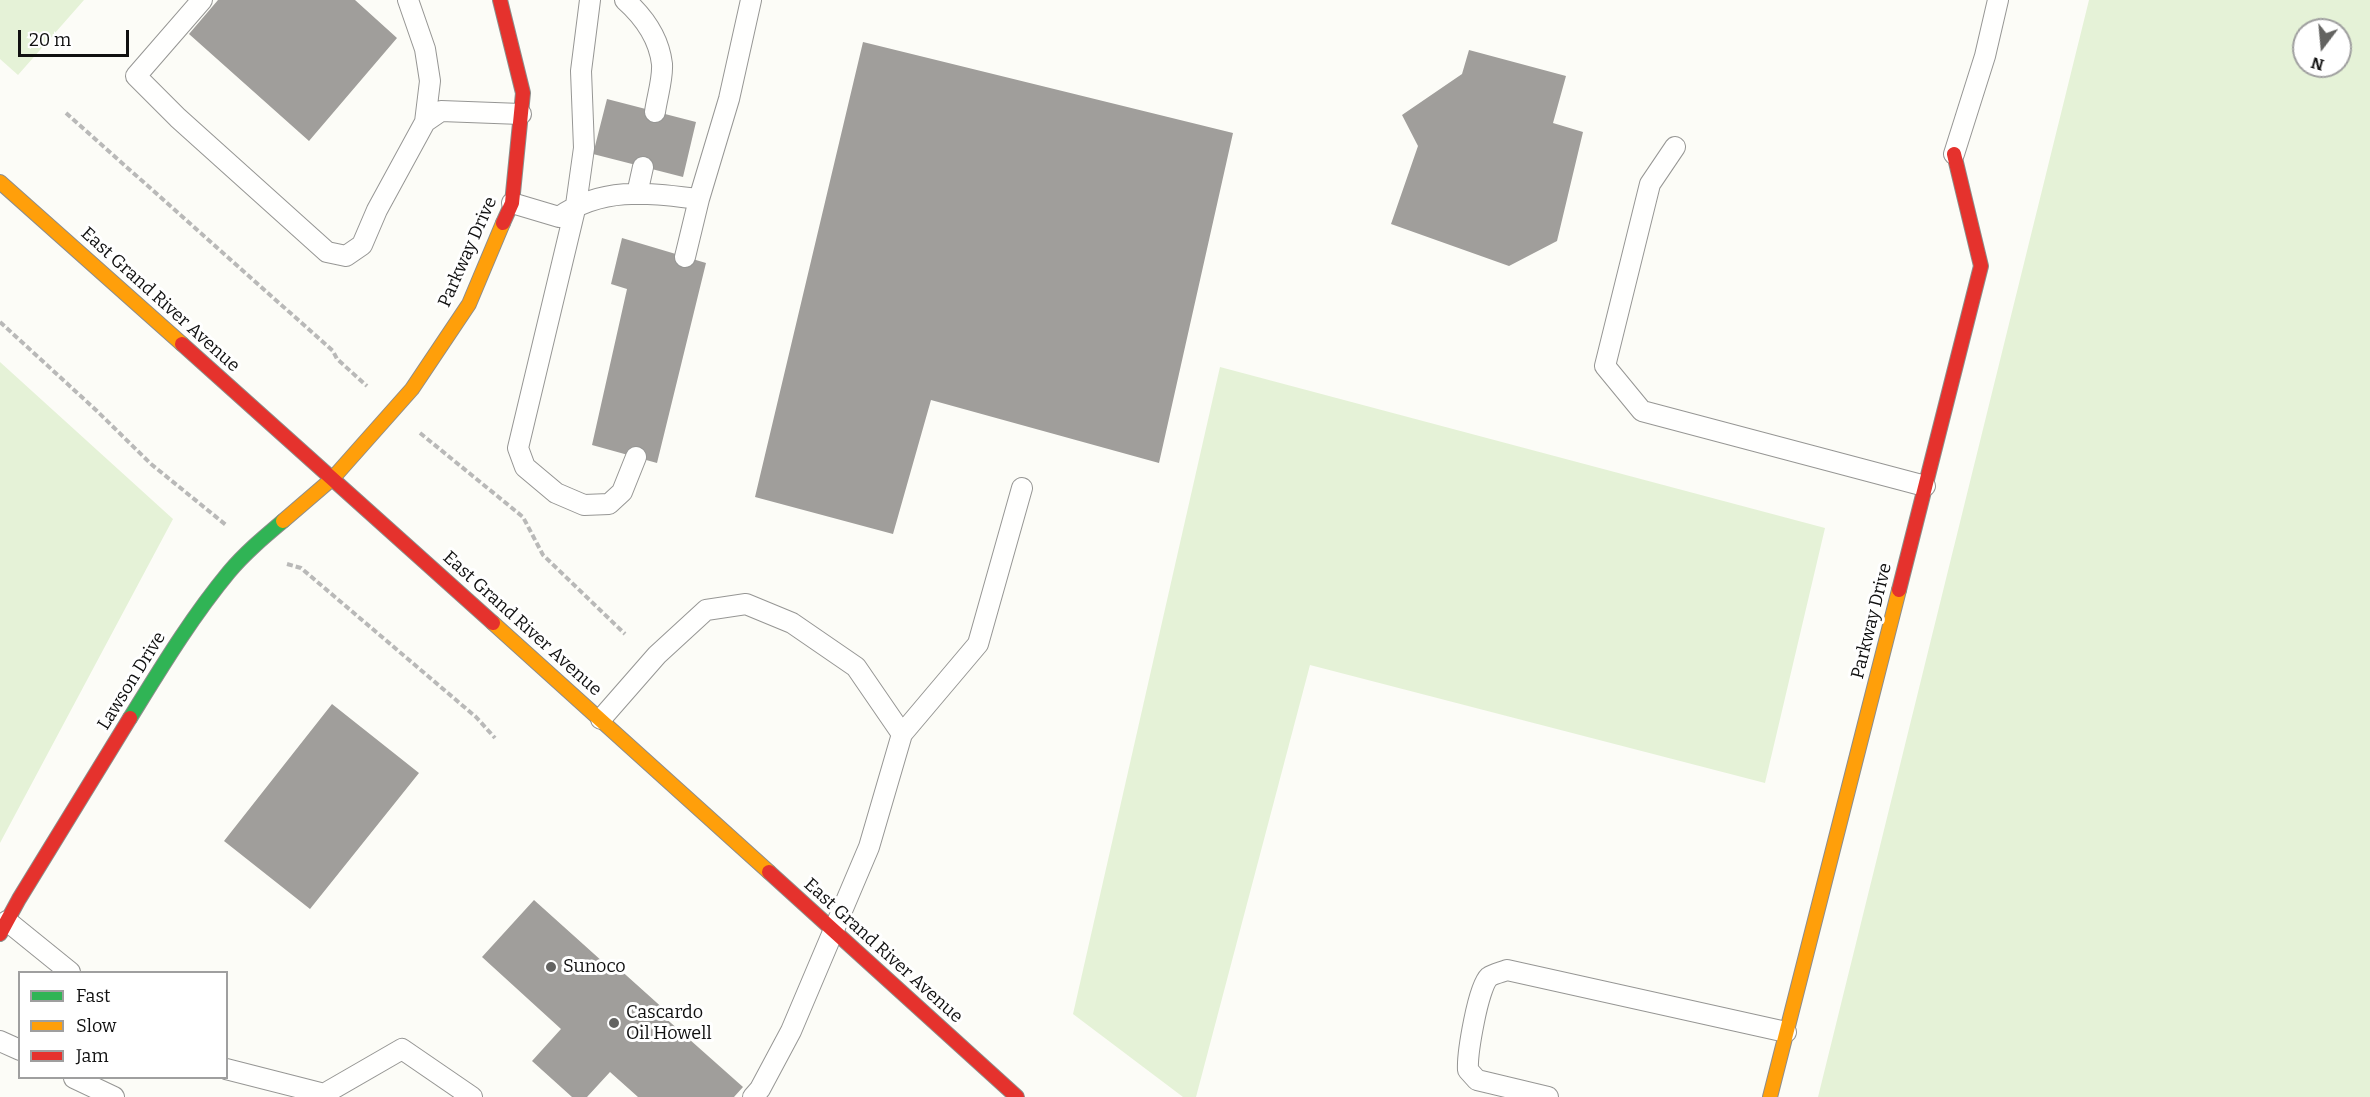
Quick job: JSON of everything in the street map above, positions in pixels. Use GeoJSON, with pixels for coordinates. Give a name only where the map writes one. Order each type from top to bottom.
{"type":"FeatureCollection","features":[{"type":"Feature","properties":{"kind":"street","name":"Parkway Drive"},"geometry":{"type":"LineString","coordinates":[[333,478],[412,389],[469,304],[512,203],[523,93],[500,0]]}},
{"type":"Feature","properties":{"kind":"street","name":"Parkway Drive"},"geometry":{"type":"LineString","coordinates":[[1770,1097],[1981,266],[1954,154]]}},
{"type":"Feature","properties":{"kind":"street","name":"East Grand River Avenue"},"geometry":{"type":"LineString","coordinates":[[0,182],[601,719],[1017,1097]]}},
{"type":"Feature","properties":{"kind":"street","name":"Lawson Drive"},"geometry":{"type":"LineString","coordinates":[[4,928],[19,899],[182,634],[230,571],[252,548],[333,478]]}},
{"type":"Feature","properties":{"kind":"lane"},"geometry":{"type":"LineString","coordinates":[[202,0],[136,76],[178,118],[327,252],[346,256],[362,245],[377,210],[424,122],[430,81],[425,49],[408,0]]}},
{"type":"Feature","properties":{"kind":"lane"},"geometry":{"type":"LineString","coordinates":[[590,0],[581,71],[584,148],[576,205],[518,448],[525,467],[556,493],[584,505],[609,504],[622,492],[636,458]]}},
{"type":"Feature","properties":{"kind":"lane"},"geometry":{"type":"LineString","coordinates":[[625,0],[641,14],[654,36],[662,66],[655,112]]}},
{"type":"Feature","properties":{"kind":"lane"},"geometry":{"type":"LineString","coordinates":[[685,257],[699,199],[729,99],[751,0]]}},
{"type":"Feature","properties":{"kind":"lane"},"geometry":{"type":"LineString","coordinates":[[1954,154],[1985,57],[1998,0]]}},
{"type":"Feature","properties":{"kind":"lane"},"geometry":{"type":"LineString","coordinates":[[424,122],[441,111],[521,114]]}},
{"type":"Feature","properties":{"kind":"lane"},"geometry":{"type":"LineString","coordinates":[[1675,147],[1650,184],[1605,366],[1642,411],[1925,486]]}},
{"type":"Feature","properties":{"kind":"lane"},"geometry":{"type":"LineString","coordinates":[[637,194],[643,167]]}},
{"type":"Feature","properties":{"kind":"lane"},"geometry":{"type":"LineString","coordinates":[[512,203],[559,217],[576,205],[621,194],[655,193],[699,199]]}},
{"type":"Feature","properties":{"kind":"lane"},"geometry":{"type":"LineString","coordinates":[[753,1097],[760,1089],[791,1031],[869,847],[902,734],[978,644],[1022,488]]}},
{"type":"Feature","properties":{"kind":"lane"},"geometry":{"type":"LineString","coordinates":[[601,719],[657,655],[706,610],[746,604],[792,623],[856,667],[902,734]]}},
{"type":"Feature","properties":{"kind":"lane"},"geometry":{"type":"LineString","coordinates":[[4,928],[68,971]]}},
{"type":"Feature","properties":{"kind":"lane"},"geometry":{"type":"LineString","coordinates":[[1548,1097],[1477,1080],[1468,1070],[1468,1058],[1482,990],[1489,977],[1507,970],[1786,1032]]}},
{"type":"Feature","properties":{"kind":"lane"},"geometry":{"type":"LineString","coordinates":[[0,1041],[18,1049]]}},
{"type":"Feature","properties":{"kind":"lane"},"geometry":{"type":"LineString","coordinates":[[228,1070],[324,1094],[402,1049],[472,1097]]}},
{"type":"Feature","properties":{"kind":"lane"},"geometry":{"type":"LineString","coordinates":[[78,1079],[114,1097]]}},
{"type":"Feature","properties":{"kind":"path"},"geometry":{"type":"LineString","coordinates":[[66,113],[333,351],[338,359]]}},
{"type":"Feature","properties":{"kind":"path"},"geometry":{"type":"LineString","coordinates":[[434,446],[523,517],[543,555],[626,634]]}},
{"type":"Feature","properties":{"kind":"green space"},"geometry":{"type":"Polygon","coordinates":[[[0,0],[84,0],[18,75],[0,59],[0,0]]]}},
{"type":"Feature","properties":{"kind":"green space"},"geometry":{"type":"Polygon","coordinates":[[[2089,0],[2370,0],[2370,1097],[1818,1097],[2089,0]]]}},
{"type":"Feature","properties":{"kind":"green space"},"geometry":{"type":"Polygon","coordinates":[[[0,362],[173,519],[0,843],[0,362]]]}},
{"type":"Feature","properties":{"kind":"green space"},"geometry":{"type":"Polygon","coordinates":[[[1220,367],[1825,528],[1765,783],[1310,665],[1196,1097],[1183,1097],[1073,1014],[1220,367]]]}},
{"type":"Feature","properties":{"kind":"building"},"geometry":{"type":"Polygon","coordinates":[[[218,0],[355,0],[397,38],[309,141],[189,34],[218,0]]]}},
{"type":"Feature","properties":{"kind":"building"},"geometry":{"type":"Polygon","coordinates":[[[863,42],[1233,133],[1159,463],[931,400],[893,534],[755,497],[863,42]]]}},
{"type":"Feature","properties":{"kind":"building"},"geometry":{"type":"Polygon","coordinates":[[[1469,50],[1566,76],[1553,123],[1583,132],[1557,241],[1509,266],[1391,224],[1418,146],[1402,115],[1462,74],[1469,50]]]}},
{"type":"Feature","properties":{"kind":"building"},"geometry":{"type":"Polygon","coordinates":[[[607,99],[696,122],[683,177],[593,154],[607,99]]]}},
{"type":"Feature","properties":{"kind":"building"},"geometry":{"type":"Polygon","coordinates":[[[622,238],[706,263],[657,463],[592,445],[627,289],[611,284],[622,238]]]}},
{"type":"Feature","properties":{"kind":"building"},"geometry":{"type":"Polygon","coordinates":[[[332,704],[419,773],[310,909],[224,841],[332,704]]]}},
{"type":"Feature","properties":{"kind":"building"},"geometry":{"type":"Polygon","coordinates":[[[534,900],[613,971],[617,967],[666,1011],[662,1015],[743,1087],[734,1097],[638,1097],[610,1072],[587,1097],[572,1097],[532,1061],[561,1029],[482,957],[534,900]]]}},
{"type":"Feature","properties":{"kind":"traffic: fast"},"geometry":{"type":"LineString","coordinates":[[130,718],[215,589],[242,558],[283,521]]}},
{"type":"Feature","properties":{"kind":"traffic: slow"},"geometry":{"type":"LineString","coordinates":[[0,182],[182,344]]}},
{"type":"Feature","properties":{"kind":"traffic: slow"},"geometry":{"type":"LineString","coordinates":[[283,521],[333,478],[412,389],[469,304],[503,223]]}},
{"type":"Feature","properties":{"kind":"traffic: slow"},"geometry":{"type":"LineString","coordinates":[[1770,1097],[1899,590]]}},
{"type":"Feature","properties":{"kind":"traffic: slow"},"geometry":{"type":"LineString","coordinates":[[493,623],[769,872]]}},
{"type":"Feature","properties":{"kind":"traffic: jam"},"geometry":{"type":"LineString","coordinates":[[500,0],[523,93],[512,203],[503,223]]}},
{"type":"Feature","properties":{"kind":"traffic: jam"},"geometry":{"type":"LineString","coordinates":[[1899,590],[1981,266],[1954,154]]}},
{"type":"Feature","properties":{"kind":"traffic: jam"},"geometry":{"type":"LineString","coordinates":[[182,344],[493,623]]}},
{"type":"Feature","properties":{"kind":"traffic: jam"},"geometry":{"type":"LineString","coordinates":[[0,934],[130,718]]}},
{"type":"Feature","properties":{"kind":"traffic: jam"},"geometry":{"type":"LineString","coordinates":[[769,872],[1017,1097]]}},
{"type":"Feature","properties":{"kind":"place","name":"Sunoco"},"geometry":{"type":"Point","coordinates":[551,967]}},
{"type":"Feature","properties":{"kind":"place","name":"Cascardo Oil Howell"},"geometry":{"type":"Point","coordinates":[614,1023]}}]}
